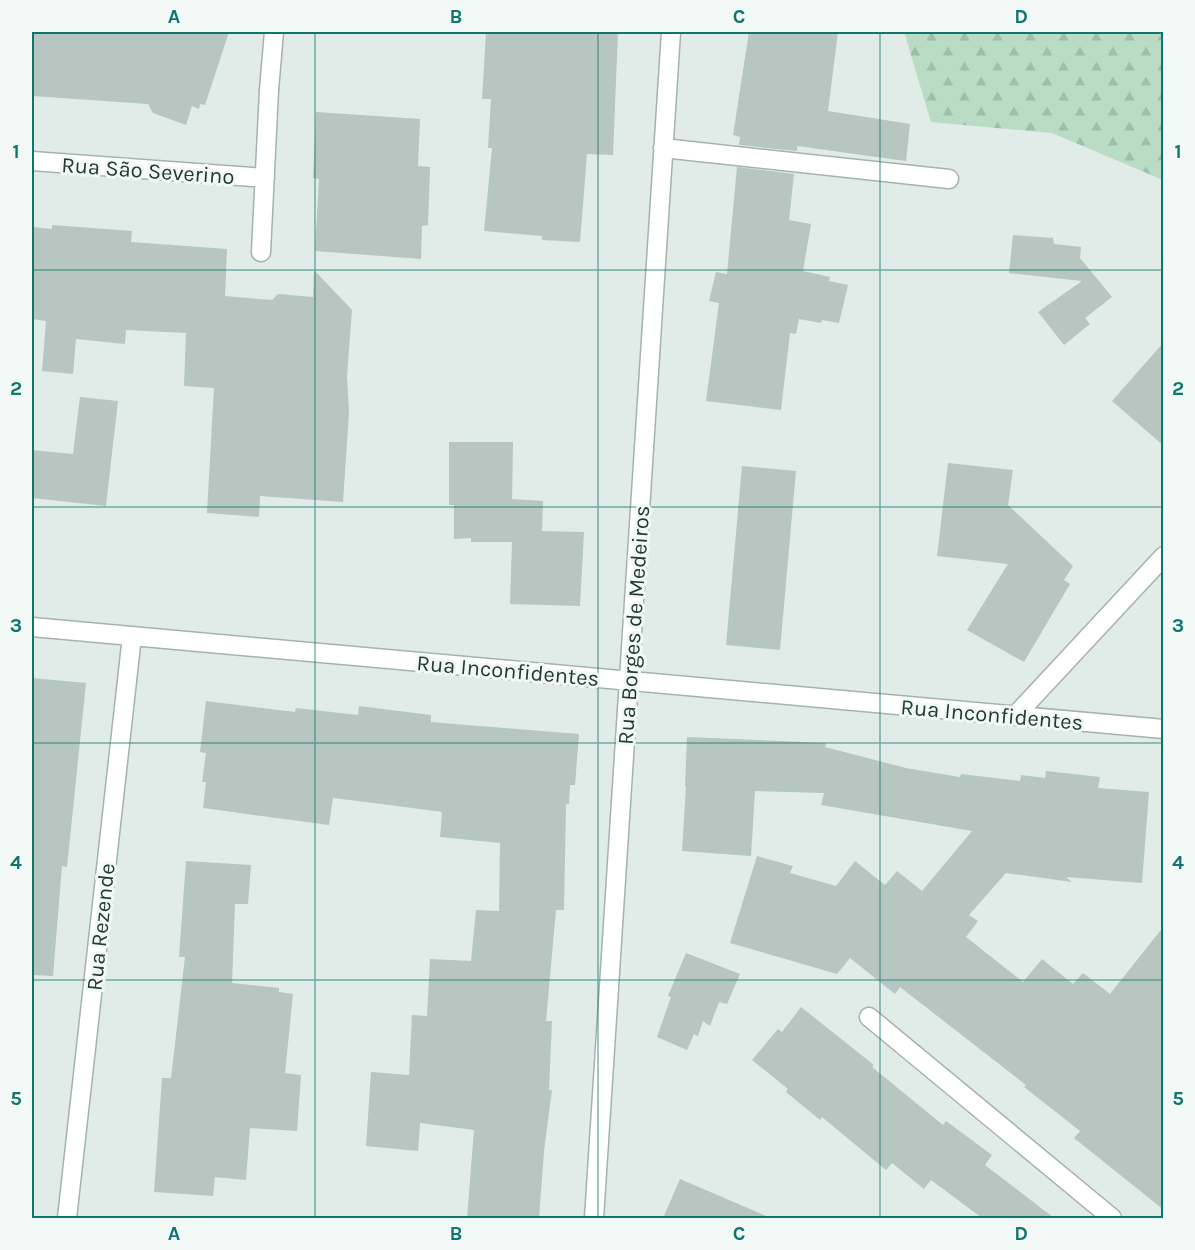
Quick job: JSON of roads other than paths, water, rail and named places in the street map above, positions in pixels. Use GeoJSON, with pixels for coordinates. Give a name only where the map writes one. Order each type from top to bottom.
{"type":"FeatureCollection","features":[{"type":"Feature","properties":{"kind":"street"},"geometry":{"type":"LineString","coordinates":[[261,252],[274,32]]}},
{"type":"Feature","properties":{"kind":"street","name":"Rua Borges de Medeiros"},"geometry":{"type":"LineString","coordinates":[[594,1218],[671,32]]}},
{"type":"Feature","properties":{"kind":"street"},"geometry":{"type":"LineString","coordinates":[[663,148],[949,179]]}},
{"type":"Feature","properties":{"kind":"street","name":"Rua São Severino"},"geometry":{"type":"LineString","coordinates":[[32,161],[265,178]]}},
{"type":"Feature","properties":{"kind":"street"},"geometry":{"type":"LineString","coordinates":[[1015,716],[1164,556]]}},
{"type":"Feature","properties":{"kind":"street","name":"Rua Inconfidentes"},"geometry":{"type":"LineString","coordinates":[[32,627],[1164,729]]}},
{"type":"Feature","properties":{"kind":"street","name":"Rua Rezende"},"geometry":{"type":"LineString","coordinates":[[67,1218],[132,636]]}},
{"type":"Feature","properties":{"kind":"street"},"geometry":{"type":"LineString","coordinates":[[869,1017],[1112,1218]]}}]}
